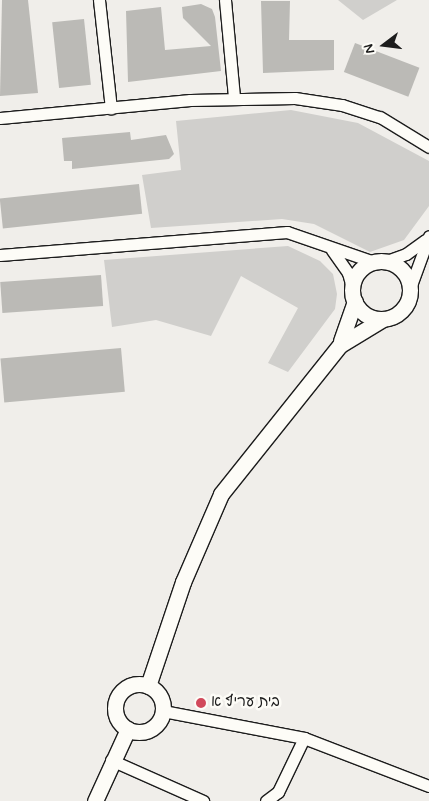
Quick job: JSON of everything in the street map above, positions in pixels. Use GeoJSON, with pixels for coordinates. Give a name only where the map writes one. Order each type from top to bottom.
{"type":"FeatureCollection","features":[{"type":"Feature","properties":{"kind":"street"},"geometry":{"type":"LineString","coordinates":[[99,0],[111,108]]}},
{"type":"Feature","properties":{"kind":"street"},"geometry":{"type":"LineString","coordinates":[[225,0],[234,97]]}},
{"type":"Feature","properties":{"kind":"street"},"geometry":{"type":"LineString","coordinates":[[0,118],[234,97],[295,98],[342,105],[380,117],[429,147]]}},
{"type":"Feature","properties":{"kind":"street"},"geometry":{"type":"LineString","coordinates":[[0,255],[264,232],[301,234],[325,245],[402,270],[410,288]]}},
{"type":"Feature","properties":{"kind":"street"},"geometry":{"type":"LineString","coordinates":[[340,345],[359,272],[379,262],[406,254],[429,237]]}},
{"type":"Feature","properties":{"kind":"street"},"geometry":{"type":"LineString","coordinates":[[148,686],[183,582],[221,494],[340,345],[405,307],[429,237]]}},
{"type":"Feature","properties":{"kind":"street"},"geometry":{"type":"LineString","coordinates":[[325,245],[341,260],[354,296],[364,314],[383,319]]}},
{"type":"Feature","properties":{"kind":"street"},"geometry":{"type":"LineString","coordinates":[[132,685],[148,686],[160,696],[163,711],[150,729],[128,729],[118,718],[120,694],[132,685]]}},
{"type":"Feature","properties":{"kind":"street"},"geometry":{"type":"LineString","coordinates":[[163,711],[304,738],[429,786]]}},
{"type":"Feature","properties":{"kind":"street"},"geometry":{"type":"LineString","coordinates":[[95,801],[111,760],[128,729]]}},
{"type":"Feature","properties":{"kind":"street"},"geometry":{"type":"LineString","coordinates":[[266,801],[278,792],[304,738]]}},
{"type":"Feature","properties":{"kind":"street"},"geometry":{"type":"LineString","coordinates":[[111,760],[203,801]]}},
{"type":"Feature","properties":{"kind":"shaded area"},"geometry":{"type":"Polygon","coordinates":[[[338,0],[397,0],[363,20],[338,0]]]}},
{"type":"Feature","properties":{"kind":"shaded area"},"geometry":{"type":"Polygon","coordinates":[[[291,110],[358,123],[429,161],[429,206],[404,240],[370,252],[314,224],[282,219],[151,228],[142,175],[181,170],[176,121],[291,110]]]}},
{"type":"Feature","properties":{"kind":"shaded area"},"geometry":{"type":"Polygon","coordinates":[[[288,246],[320,261],[333,274],[337,294],[335,309],[288,372],[268,363],[298,308],[241,276],[211,336],[156,320],[112,327],[104,260],[288,246]]]}},
{"type":"Feature","properties":{"kind":"building"},"geometry":{"type":"Polygon","coordinates":[[[2,0],[28,0],[38,93],[0,96],[2,0]]]}},
{"type":"Feature","properties":{"kind":"building"},"geometry":{"type":"Polygon","coordinates":[[[261,1],[290,1],[289,40],[334,40],[334,70],[263,73],[261,1]]]}},
{"type":"Feature","properties":{"kind":"building"},"geometry":{"type":"Polygon","coordinates":[[[201,4],[212,9],[215,17],[221,71],[128,82],[126,11],[161,7],[165,50],[211,46],[183,18],[182,7],[201,4]]]}},
{"type":"Feature","properties":{"kind":"building"},"geometry":{"type":"Polygon","coordinates":[[[84,19],[91,85],[59,88],[52,22],[84,19]]]}},
{"type":"Feature","properties":{"kind":"building"},"geometry":{"type":"Polygon","coordinates":[[[355,43],[419,68],[408,97],[344,72],[355,43]]]}},
{"type":"Feature","properties":{"kind":"building"},"geometry":{"type":"Polygon","coordinates":[[[130,132],[131,140],[166,135],[174,154],[169,159],[72,169],[72,161],[64,161],[62,138],[130,132]]]}},
{"type":"Feature","properties":{"kind":"building"},"geometry":{"type":"Polygon","coordinates":[[[139,184],[142,214],[3,228],[0,199],[139,184]]]}},
{"type":"Feature","properties":{"kind":"building"},"geometry":{"type":"Polygon","coordinates":[[[101,275],[103,306],[2,313],[0,282],[101,275]]]}},
{"type":"Feature","properties":{"kind":"building"},"geometry":{"type":"Polygon","coordinates":[[[121,348],[125,392],[4,402],[0,359],[121,348]]]}},
{"type":"Feature","properties":{"kind":"place","name":"בית עריף א"},"geometry":{"type":"Point","coordinates":[201,703]}}]}
